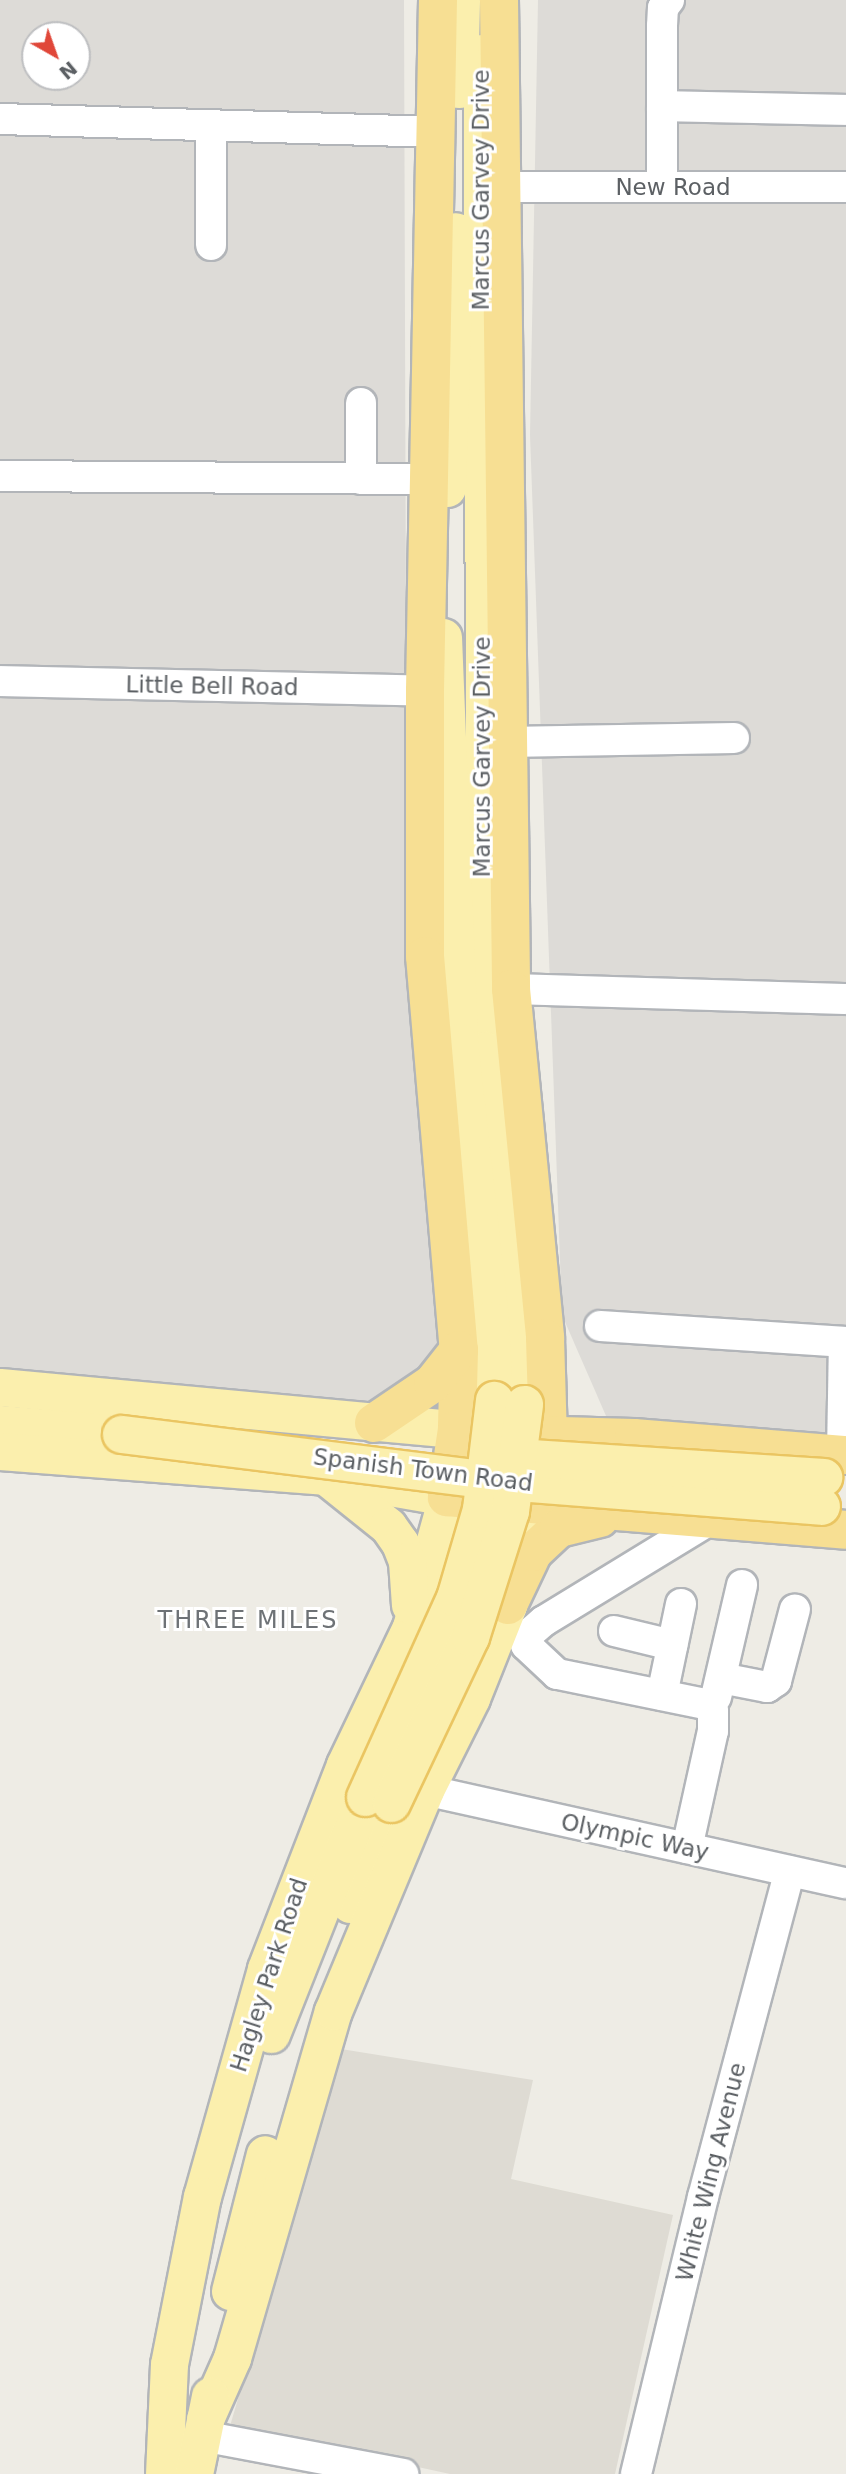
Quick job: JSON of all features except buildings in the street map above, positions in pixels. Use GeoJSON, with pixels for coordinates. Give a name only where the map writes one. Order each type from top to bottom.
{"type":"FeatureCollection","features":[{"type":"Feature","properties":{"kind":"highway","name":"Marcus Garvey Drive"},"geometry":{"type":"LineString","coordinates":[[438,0],[425,691],[425,957],[459,1350],[457,1429],[494,1506],[548,1437],[545,1338],[511,989],[499,0]]}},
{"type":"Feature","properties":{"kind":"highway"},"geometry":{"type":"LineString","coordinates":[[545,1338],[555,1386],[563,1399],[599,1427],[634,1438]]}},
{"type":"Feature","properties":{"kind":"highway"},"geometry":{"type":"LineString","coordinates":[[374,1423],[433,1382],[459,1350]]}},
{"type":"Feature","properties":{"kind":"highway","name":"Spanish Town Road"},"geometry":{"type":"LineString","coordinates":[[457,1429],[548,1437],[634,1438],[839,1487]]}},
{"type":"Feature","properties":{"kind":"highway","name":"Spanish Town Road"},"geometry":{"type":"LineString","coordinates":[[494,1506],[711,1520],[839,1487]]}},
{"type":"Feature","properties":{"kind":"highway"},"geometry":{"type":"LineString","coordinates":[[508,1605],[533,1552],[559,1528],[603,1517],[658,1515]]}},
{"type":"Feature","properties":{"kind":"main road","name":"Marcus Garvey Drive"},"geometry":{"type":"LineString","coordinates":[[461,0],[443,637],[493,1387],[494,1506]]}},
{"type":"Feature","properties":{"kind":"main road","name":"Marcus Garvey Drive"},"geometry":{"type":"LineString","coordinates":[[472,1046],[483,0]]}},
{"type":"Feature","properties":{"kind":"main road","name":"Spanish Town Road"},"geometry":{"type":"LineString","coordinates":[[0,1387],[457,1429]]}},
{"type":"Feature","properties":{"kind":"main road","name":"Spanish Town Road"},"geometry":{"type":"LineString","coordinates":[[0,1404],[122,1426]]}},
{"type":"Feature","properties":{"kind":"main road","name":"Spanish Town Road"},"geometry":{"type":"LineString","coordinates":[[0,1424],[122,1426],[839,1487]]}},
{"type":"Feature","properties":{"kind":"main road","name":"Spanish Town Road"},"geometry":{"type":"LineString","coordinates":[[0,1451],[327,1476],[494,1506]]}},
{"type":"Feature","properties":{"kind":"main road"},"geometry":{"type":"LineString","coordinates":[[327,1476],[388,1526],[400,1543],[410,1584],[411,1627],[390,1716],[393,1750],[425,1790]]}},
{"type":"Feature","properties":{"kind":"main road","name":"Hagley Park Road"},"geometry":{"type":"LineString","coordinates":[[204,2427],[232,2358],[333,2011],[425,1790],[471,1698],[508,1605],[494,1506]]}},
{"type":"Feature","properties":{"kind":"main road","name":"Hagley Park Road"},"geometry":{"type":"LineString","coordinates":[[165,2474],[169,2364],[200,2209],[266,1969],[336,1788],[411,1627],[494,1506]]}},
{"type":"Feature","properties":{"kind":"main road","name":"Hagley Park Road"},"geometry":{"type":"LineString","coordinates":[[194,2474],[240,2243],[305,2016],[378,1800],[455,1598],[494,1506]]}},
{"type":"Feature","properties":{"kind":"main road","name":"Hagley Park Road"},"geometry":{"type":"LineString","coordinates":[[165,2474],[212,2250],[275,2020],[378,1800]]}},
{"type":"Feature","properties":{"kind":"street"},"geometry":{"type":"LineString","coordinates":[[662,187],[663,8],[668,0]]}},
{"type":"Feature","properties":{"kind":"street"},"geometry":{"type":"LineString","coordinates":[[662,106],[846,110]]}},
{"type":"Feature","properties":{"kind":"street"},"geometry":{"type":"LineString","coordinates":[[0,119],[211,128],[435,132]]}},
{"type":"Feature","properties":{"kind":"street"},"geometry":{"type":"LineString","coordinates":[[211,128],[211,245]]}},
{"type":"Feature","properties":{"kind":"street","name":"New Road"},"geometry":{"type":"LineString","coordinates":[[500,187],[846,187]]}},
{"type":"Feature","properties":{"kind":"street"},"geometry":{"type":"LineString","coordinates":[[361,403],[361,479]]}},
{"type":"Feature","properties":{"kind":"street"},"geometry":{"type":"LineString","coordinates":[[0,476],[429,479]]}},
{"type":"Feature","properties":{"kind":"street","name":"Little Bell Road"},"geometry":{"type":"LineString","coordinates":[[0,681],[425,691]]}},
{"type":"Feature","properties":{"kind":"street"},"geometry":{"type":"LineString","coordinates":[[507,742],[734,737]]}},
{"type":"Feature","properties":{"kind":"street"},"geometry":{"type":"LineString","coordinates":[[511,989],[846,999]]}},
{"type":"Feature","properties":{"kind":"street"},"geometry":{"type":"LineString","coordinates":[[600,1326],[845,1342],[839,1487]]}},
{"type":"Feature","properties":{"kind":"street"},"geometry":{"type":"LineString","coordinates":[[711,1520],[544,1621],[530,1633],[526,1645],[557,1674],[705,1704],[713,1711]]}},
{"type":"Feature","properties":{"kind":"street"},"geometry":{"type":"LineString","coordinates":[[687,1848],[713,1731],[713,1711],[742,1585]]}},
{"type":"Feature","properties":{"kind":"street"},"geometry":{"type":"LineString","coordinates":[[662,1695],[681,1604]]}},
{"type":"Feature","properties":{"kind":"street"},"geometry":{"type":"LineString","coordinates":[[721,1678],[767,1687],[776,1681],[795,1609]]}},
{"type":"Feature","properties":{"kind":"street"},"geometry":{"type":"LineString","coordinates":[[614,1631],[672,1645]]}},
{"type":"Feature","properties":{"kind":"street","name":"Olympic Way"},"geometry":{"type":"LineString","coordinates":[[425,1790],[846,1883]]}},
{"type":"Feature","properties":{"kind":"street","name":"White Wing Avenue"},"geometry":{"type":"LineString","coordinates":[[636,2474],[790,1871]]}},
{"type":"Feature","properties":{"kind":"street"},"geometry":{"type":"LineString","coordinates":[[204,2427],[393,2473]]}},
{"type":"Feature","properties":{"kind":"shaded area"},"geometry":{"type":"Polygon","coordinates":[[[0,0],[404,0],[407,958],[451,1349],[374,1423],[0,1387],[0,0]]]}},
{"type":"Feature","properties":{"kind":"shaded area"},"geometry":{"type":"Polygon","coordinates":[[[538,0],[846,0],[846,1440],[610,1425],[562,1315],[530,435],[538,0]]]}},
{"type":"Feature","properties":{"kind":"shaded area"},"geometry":{"type":"Polygon","coordinates":[[[341,2049],[533,2080],[511,2179],[673,2215],[615,2474],[450,2474],[230,2426],[341,2049]]]}},
{"type":"Feature","properties":{"kind":"district","name":"THREE MILES"},"geometry":{"type":"Point","coordinates":[248,1621]}}]}
